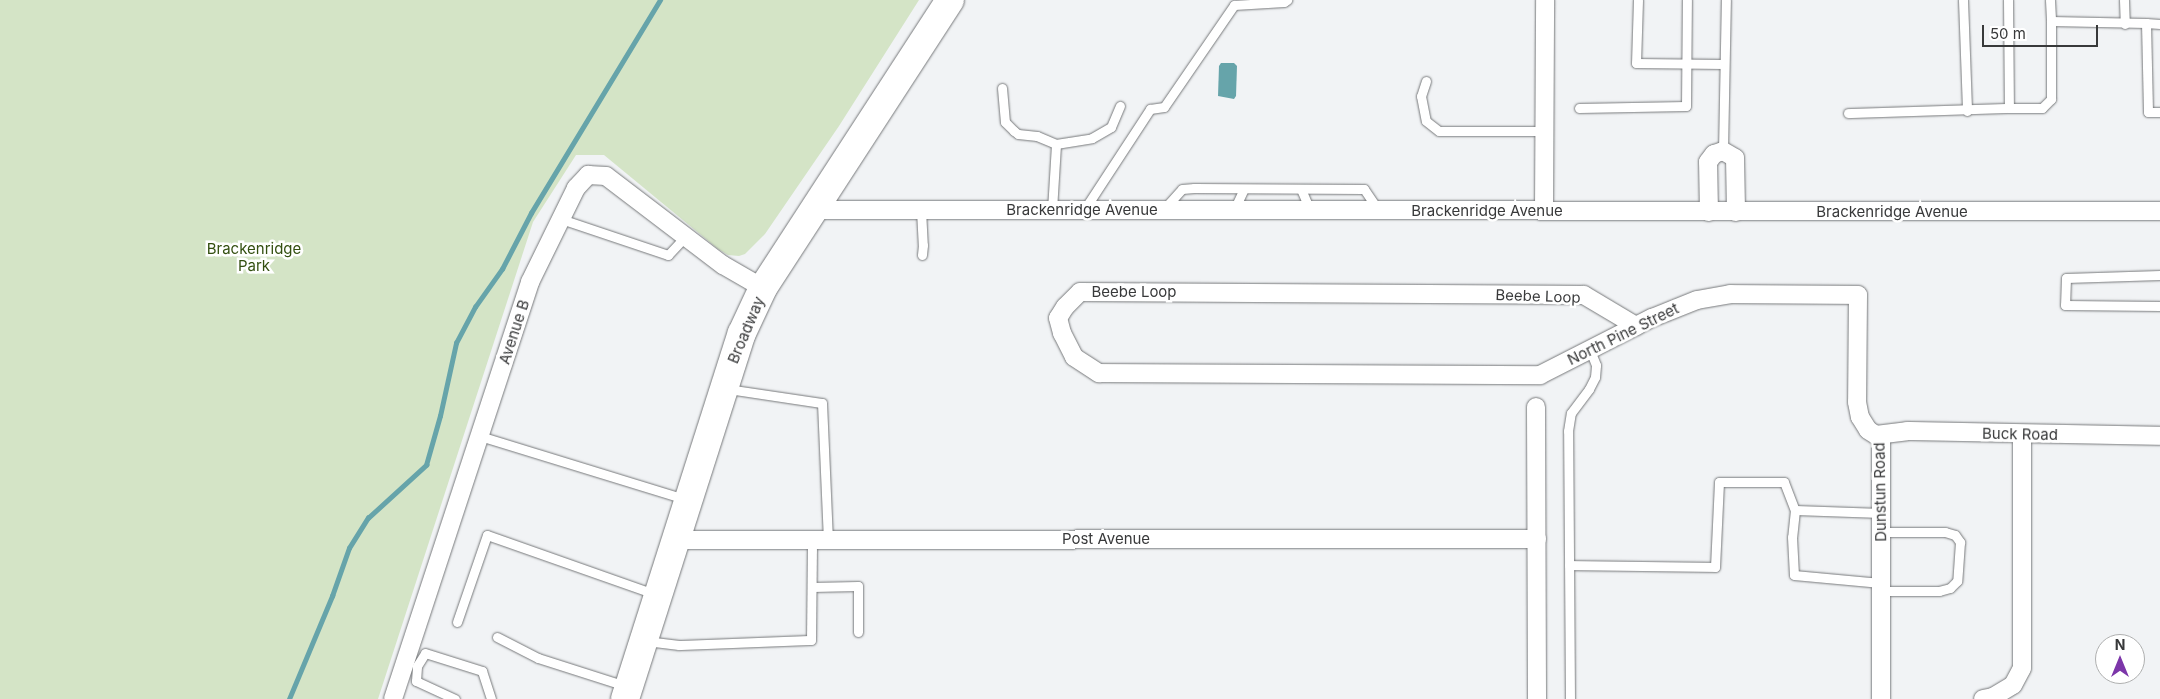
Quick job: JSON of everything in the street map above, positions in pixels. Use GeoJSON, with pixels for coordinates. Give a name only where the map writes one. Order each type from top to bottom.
{"type":"FeatureCollection","features":[{"type":"Feature","properties":{"kind":"main road","name":"Broadway"},"geometry":{"type":"LineString","coordinates":[[627,693],[742,333],[763,288],[950,0]]}},
{"type":"Feature","properties":{"kind":"street"},"geometry":{"type":"LineString","coordinates":[[1544,211],[1546,131],[1545,0]]}},
{"type":"Feature","properties":{"kind":"street"},"geometry":{"type":"LineString","coordinates":[[1710,212],[1708,162],[1714,154],[1724,151],[1735,158],[1736,212]]}},
{"type":"Feature","properties":{"kind":"street","name":"Avenue B"},"geometry":{"type":"LineString","coordinates":[[393,699],[411,664],[480,436],[530,282],[576,188],[588,175],[606,176],[723,265],[763,288]]}},
{"type":"Feature","properties":{"kind":"street","name":"Brackenridge Avenue"},"geometry":{"type":"LineString","coordinates":[[814,210],[2160,212]]}},
{"type":"Feature","properties":{"kind":"street","name":"Beebe Loop"},"geometry":{"type":"LineString","coordinates":[[1540,375],[1099,373],[1074,358],[1062,333],[1058,318],[1064,307],[1080,292],[1584,295],[1636,326]]}},
{"type":"Feature","properties":{"kind":"street","name":"North Pine Street"},"geometry":{"type":"LineString","coordinates":[[1540,375],[1636,326],[1688,303],[1730,294],[1858,295]]}},
{"type":"Feature","properties":{"kind":"street","name":"Dunstun Road"},"geometry":{"type":"LineString","coordinates":[[1858,295],[1857,402],[1860,417],[1868,430],[1881,436],[1882,699]]}},
{"type":"Feature","properties":{"kind":"street"},"geometry":{"type":"LineString","coordinates":[[1536,407],[1537,699]]}},
{"type":"Feature","properties":{"kind":"street","name":"Buck Road"},"geometry":{"type":"LineString","coordinates":[[1881,436],[1908,431],[2160,436]]}},
{"type":"Feature","properties":{"kind":"street"},"geometry":{"type":"LineString","coordinates":[[1983,699],[1993,697],[2013,685],[2022,668],[2022,434]]}},
{"type":"Feature","properties":{"kind":"street","name":"Post Avenue"},"geometry":{"type":"LineString","coordinates":[[675,540],[1537,539]]}},
{"type":"Feature","properties":{"kind":"lane"},"geometry":{"type":"LineString","coordinates":[[1084,210],[1150,109],[1164,107],[1234,5],[1287,0]]}},
{"type":"Feature","properties":{"kind":"lane"},"geometry":{"type":"LineString","coordinates":[[1638,0],[1636,63],[1724,64]]}},
{"type":"Feature","properties":{"kind":"lane"},"geometry":{"type":"LineString","coordinates":[[1579,108],[1686,106],[1687,0]]}},
{"type":"Feature","properties":{"kind":"lane"},"geometry":{"type":"LineString","coordinates":[[1724,151],[1726,0]]}},
{"type":"Feature","properties":{"kind":"lane"},"geometry":{"type":"LineString","coordinates":[[1963,0],[1967,111]]}},
{"type":"Feature","properties":{"kind":"lane"},"geometry":{"type":"LineString","coordinates":[[2008,0],[2008,108]]}},
{"type":"Feature","properties":{"kind":"lane"},"geometry":{"type":"LineString","coordinates":[[1848,113],[2042,108],[2051,99],[2052,21],[2050,0]]}},
{"type":"Feature","properties":{"kind":"lane"},"geometry":{"type":"LineString","coordinates":[[2124,0],[2125,24]]}},
{"type":"Feature","properties":{"kind":"lane"},"geometry":{"type":"LineString","coordinates":[[2052,21],[2160,24]]}},
{"type":"Feature","properties":{"kind":"lane"},"geometry":{"type":"LineString","coordinates":[[2146,24],[2148,112],[2160,112]]}},
{"type":"Feature","properties":{"kind":"lane"},"geometry":{"type":"LineString","coordinates":[[1426,81],[1421,96],[1426,121],[1439,131],[1546,131]]}},
{"type":"Feature","properties":{"kind":"lane"},"geometry":{"type":"LineString","coordinates":[[1002,88],[1005,122],[1018,134],[1037,136],[1056,144],[1092,138],[1111,127],[1120,106]]}},
{"type":"Feature","properties":{"kind":"lane"},"geometry":{"type":"LineString","coordinates":[[1052,210],[1056,144]]}},
{"type":"Feature","properties":{"kind":"lane"},"geometry":{"type":"LineString","coordinates":[[1234,210],[1244,188]]}},
{"type":"Feature","properties":{"kind":"lane"},"geometry":{"type":"LineString","coordinates":[[1163,210],[1182,189],[1244,188],[1364,189],[1379,211]]}},
{"type":"Feature","properties":{"kind":"lane"},"geometry":{"type":"LineString","coordinates":[[1301,189],[1310,210]]}},
{"type":"Feature","properties":{"kind":"lane"},"geometry":{"type":"LineString","coordinates":[[922,210],[924,245],[922,255]]}},
{"type":"Feature","properties":{"kind":"lane"},"geometry":{"type":"LineString","coordinates":[[561,219],[668,255],[686,236]]}},
{"type":"Feature","properties":{"kind":"lane"},"geometry":{"type":"LineString","coordinates":[[2160,275],[2066,278],[2065,305],[2160,306]]}},
{"type":"Feature","properties":{"kind":"lane"},"geometry":{"type":"LineString","coordinates":[[1570,699],[1568,431],[1571,413],[1589,390],[1595,377],[1596,365],[1590,350]]}},
{"type":"Feature","properties":{"kind":"lane"},"geometry":{"type":"LineString","coordinates":[[643,641],[679,645],[811,640],[812,587],[820,540],[822,403],[723,389]]}},
{"type":"Feature","properties":{"kind":"lane"},"geometry":{"type":"LineString","coordinates":[[480,436],[688,500]]}},
{"type":"Feature","properties":{"kind":"lane"},"geometry":{"type":"LineString","coordinates":[[1569,565],[1715,567],[1719,482],[1784,482],[1795,510],[1792,537],[1794,575],[1881,587],[1939,591],[1950,588],[1957,581],[1960,542],[1955,535],[1945,532],[1881,532]]}},
{"type":"Feature","properties":{"kind":"lane"},"geometry":{"type":"LineString","coordinates":[[1795,510],[1881,513]]}},
{"type":"Feature","properties":{"kind":"lane"},"geometry":{"type":"LineString","coordinates":[[457,622],[486,535],[658,595]]}},
{"type":"Feature","properties":{"kind":"lane"},"geometry":{"type":"LineString","coordinates":[[812,587],[858,586],[858,632]]}},
{"type":"Feature","properties":{"kind":"lane"},"geometry":{"type":"LineString","coordinates":[[497,637],[538,658],[627,693]]}},
{"type":"Feature","properties":{"kind":"lane"},"geometry":{"type":"LineString","coordinates":[[455,699],[416,681],[411,664],[425,653],[482,671],[492,699]]}},
{"type":"Feature","properties":{"kind":"green space","name":"Brackenridge Park"},"geometry":{"type":"Polygon","coordinates":[[[0,0],[919,0],[839,126],[765,234],[745,254],[739,256],[728,255],[718,249],[604,155],[576,155],[533,222],[378,699],[0,699],[0,0]]]}},
{"type":"Feature","properties":{"kind":"water"},"geometry":{"type":"Polygon","coordinates":[[[1221,63],[1234,63],[1237,66],[1236,96],[1234,99],[1218,96],[1219,66],[1221,63]]]}},
{"type":"Feature","properties":{"kind":"waterway"},"geometry":{"type":"LineString","coordinates":[[289,699],[332,596],[349,548],[368,518],[426,465],[440,416],[456,343],[475,307],[502,269],[531,213],[660,0]]}}]}
